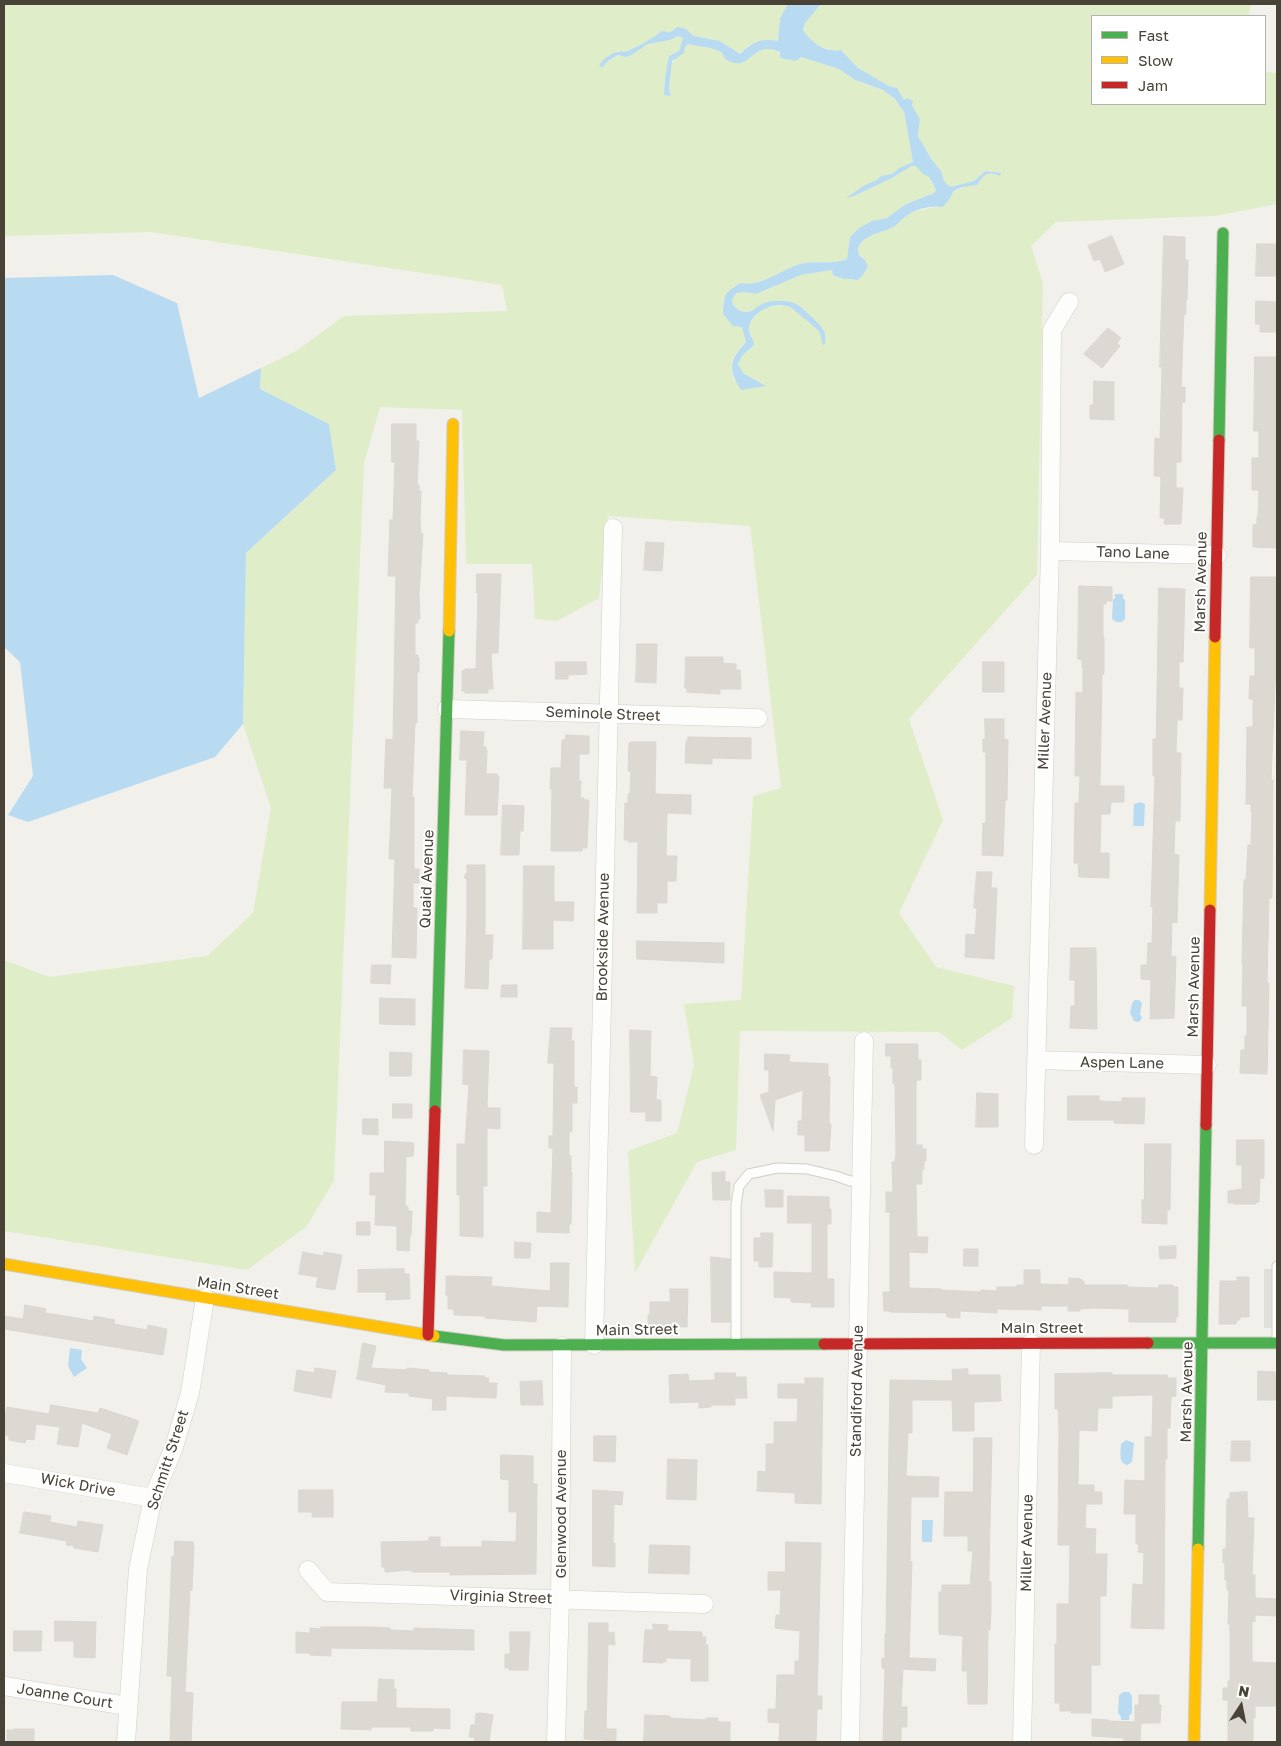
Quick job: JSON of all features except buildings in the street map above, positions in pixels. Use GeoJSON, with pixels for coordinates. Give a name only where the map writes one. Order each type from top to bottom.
{"type":"FeatureCollection","features":[{"type":"Feature","properties":{"kind":"street","name":"Marsh Avenue"},"geometry":{"type":"LineString","coordinates":[[1194,1742],[1223,233]]}},
{"type":"Feature","properties":{"kind":"street","name":"Miller Avenue"},"geometry":{"type":"LineString","coordinates":[[1034,1144],[1050,551],[1052,330],[1069,302]]}},
{"type":"Feature","properties":{"kind":"street","name":"Quaid Avenue"},"geometry":{"type":"LineString","coordinates":[[428,1335],[447,709],[453,424]]}},
{"type":"Feature","properties":{"kind":"street","name":"Brookside Avenue"},"geometry":{"type":"LineString","coordinates":[[594,1345],[613,528]]}},
{"type":"Feature","properties":{"kind":"street","name":"Tano Lane"},"geometry":{"type":"LineString","coordinates":[[1050,551],[1217,555]]}},
{"type":"Feature","properties":{"kind":"street","name":"Seminole Street"},"geometry":{"type":"LineString","coordinates":[[447,709],[758,718]]}},
{"type":"Feature","properties":{"kind":"street","name":"Standiford Avenue"},"geometry":{"type":"LineString","coordinates":[[850,1742],[864,1040]]}},
{"type":"Feature","properties":{"kind":"street","name":"Aspen Lane"},"geometry":{"type":"LineString","coordinates":[[1036,1060],[1207,1065]]}},
{"type":"Feature","properties":{"kind":"street","name":"Main Street"},"geometry":{"type":"LineString","coordinates":[[4,1264],[428,1335],[504,1345],[1277,1343]]}},
{"type":"Feature","properties":{"kind":"street","name":"Schmitt Street"},"geometry":{"type":"LineString","coordinates":[[126,1742],[138,1569],[153,1498],[174,1447],[190,1393],[206,1298]]}},
{"type":"Feature","properties":{"kind":"street","name":"Miller Avenue"},"geometry":{"type":"LineString","coordinates":[[1022,1742],[1031,1343]]}},
{"type":"Feature","properties":{"kind":"street","name":"Glenwood Avenue"},"geometry":{"type":"LineString","coordinates":[[556,1742],[560,1599],[562,1346]]}},
{"type":"Feature","properties":{"kind":"street","name":"Wick Drive"},"geometry":{"type":"LineString","coordinates":[[4,1473],[153,1498]]}},
{"type":"Feature","properties":{"kind":"street","name":"Virginia Street"},"geometry":{"type":"LineString","coordinates":[[308,1570],[327,1592],[704,1604]]}},
{"type":"Feature","properties":{"kind":"street","name":"Joanne Court"},"geometry":{"type":"LineString","coordinates":[[4,1686],[127,1706]]}},
{"type":"Feature","properties":{"kind":"lane"},"geometry":{"type":"LineString","coordinates":[[736,1344],[736,1205],[739,1186],[749,1174],[777,1168],[807,1169],[850,1181],[861,1182]]}},
{"type":"Feature","properties":{"kind":"lane"},"geometry":{"type":"LineString","coordinates":[[1277,1266],[1277,1343]]}},
{"type":"Feature","properties":{"kind":"green space"},"geometry":{"type":"Polygon","coordinates":[[[4,4],[788,4],[780,18],[778,41],[767,40],[757,42],[739,54],[720,41],[694,36],[686,29],[671,32],[661,31],[657,36],[629,51],[616,52],[609,55],[602,68],[614,57],[619,55],[624,57],[630,56],[648,44],[670,40],[678,36],[684,38],[679,51],[669,56],[664,95],[671,96],[669,80],[671,67],[677,56],[688,44],[720,51],[724,58],[750,58],[760,50],[771,49],[779,52],[780,58],[792,60],[801,57],[839,69],[855,80],[883,90],[895,99],[904,112],[913,162],[899,168],[892,174],[870,183],[854,196],[912,166],[917,166],[922,173],[930,178],[936,190],[934,193],[906,204],[887,218],[872,221],[851,237],[847,259],[836,262],[800,264],[756,283],[741,283],[723,299],[723,314],[742,326],[746,342],[733,359],[734,380],[765,385],[743,373],[738,364],[742,356],[754,345],[749,329],[751,321],[760,311],[769,307],[757,308],[746,312],[735,308],[732,300],[736,293],[756,294],[801,275],[832,270],[835,277],[854,280],[864,259],[859,255],[858,249],[860,244],[869,236],[892,227],[905,216],[912,213],[946,205],[954,192],[962,187],[977,185],[986,174],[1000,176],[1000,173],[985,171],[974,181],[950,187],[944,181],[941,171],[918,136],[920,119],[912,105],[902,99],[897,88],[882,83],[867,74],[854,64],[844,52],[831,50],[816,44],[803,30],[805,23],[821,4],[1250,4],[1249,15],[1091,15],[1091,105],[1266,105],[1266,72],[1277,73],[1277,204],[1215,216],[1056,222],[1031,246],[1043,283],[1037,575],[909,719],[943,820],[899,913],[936,967],[1014,986],[1012,1018],[962,1050],[939,1032],[740,1031],[736,1150],[697,1162],[635,1273],[628,1151],[677,1133],[694,1065],[684,1004],[741,1000],[753,796],[781,788],[750,526],[608,516],[599,598],[557,621],[535,619],[532,564],[466,564],[462,410],[380,407],[364,463],[334,1181],[306,1227],[247,1270],[4,1231],[4,960],[49,977],[207,956],[253,913],[271,808],[243,724],[246,553],[336,470],[329,424],[260,389],[261,368],[296,351],[344,316],[507,311],[502,285],[151,232],[4,236],[4,4]],[[796,304],[785,305],[794,309],[819,330],[824,329],[796,304]]]}},
{"type":"Feature","properties":{"kind":"shaded area"},"geometry":{"type":"Polygon","coordinates":[[[1264,1269],[1277,1269],[1277,1328],[1264,1328],[1264,1269]]]}},
{"type":"Feature","properties":{"kind":"water"},"geometry":{"type":"Polygon","coordinates":[[[788,4],[821,4],[805,23],[803,30],[810,39],[824,48],[835,51],[841,50],[858,68],[889,86],[897,88],[904,100],[907,98],[913,101],[912,105],[920,119],[918,136],[941,171],[944,181],[950,187],[974,181],[985,171],[1001,173],[1000,176],[989,173],[977,185],[962,187],[954,191],[943,207],[929,207],[914,211],[895,226],[865,239],[858,249],[859,255],[868,266],[858,280],[835,276],[832,270],[801,275],[756,294],[736,293],[732,300],[733,305],[738,310],[746,312],[752,311],[768,302],[784,301],[794,303],[819,324],[825,336],[825,344],[823,345],[818,330],[790,307],[778,305],[765,308],[751,321],[749,332],[754,345],[742,356],[738,364],[743,373],[766,386],[741,390],[734,376],[732,364],[736,354],[746,342],[742,327],[733,326],[723,314],[724,298],[728,292],[741,283],[756,283],[800,264],[836,262],[847,259],[850,237],[859,228],[872,221],[887,218],[906,204],[934,193],[936,190],[930,178],[916,166],[912,166],[890,179],[846,198],[881,176],[892,174],[899,168],[913,162],[904,112],[895,99],[883,90],[855,80],[839,69],[801,57],[796,61],[780,58],[780,52],[770,49],[756,53],[746,61],[733,63],[716,50],[688,44],[685,47],[684,53],[672,61],[669,88],[671,96],[664,95],[669,56],[679,51],[683,38],[678,36],[670,40],[648,44],[630,56],[618,55],[608,61],[602,68],[599,65],[612,54],[629,51],[661,31],[671,32],[677,27],[686,29],[694,36],[720,41],[740,54],[757,42],[767,40],[778,41],[780,18],[788,4]]]}},
{"type":"Feature","properties":{"kind":"water"},"geometry":{"type":"Polygon","coordinates":[[[113,275],[177,303],[199,398],[261,368],[260,389],[329,424],[336,470],[246,553],[243,724],[215,757],[28,822],[8,815],[33,776],[20,662],[4,647],[4,278],[113,275]]]}},
{"type":"Feature","properties":{"kind":"water"},"geometry":{"type":"Polygon","coordinates":[[[1115,594],[1123,594],[1125,600],[1125,619],[1122,622],[1116,622],[1112,619],[1115,594]]]}},
{"type":"Feature","properties":{"kind":"water"},"geometry":{"type":"Polygon","coordinates":[[[1140,802],[1145,804],[1144,826],[1133,826],[1134,804],[1140,802]]]}},
{"type":"Feature","properties":{"kind":"water"},"geometry":{"type":"Polygon","coordinates":[[[1135,1000],[1139,1000],[1142,1003],[1140,1014],[1142,1018],[1139,1022],[1134,1021],[1130,1013],[1132,1003],[1135,1000]]]}},
{"type":"Feature","properties":{"kind":"water"},"geometry":{"type":"Polygon","coordinates":[[[70,1348],[82,1350],[81,1359],[87,1368],[74,1377],[68,1366],[70,1348]]]}},
{"type":"Feature","properties":{"kind":"water"},"geometry":{"type":"Polygon","coordinates":[[[1126,1440],[1134,1443],[1132,1462],[1127,1465],[1122,1462],[1121,1457],[1121,1444],[1126,1440]]]}},
{"type":"Feature","properties":{"kind":"water"},"geometry":{"type":"Polygon","coordinates":[[[922,1520],[933,1520],[932,1542],[922,1542],[922,1520]]]}},
{"type":"Feature","properties":{"kind":"water"},"geometry":{"type":"Polygon","coordinates":[[[1123,1692],[1129,1692],[1132,1696],[1132,1713],[1129,1716],[1129,1720],[1121,1720],[1118,1713],[1119,1695],[1123,1692]]]}},
{"type":"Feature","properties":{"kind":"traffic: fast"},"geometry":{"type":"LineString","coordinates":[[1219,440],[1223,233]]}},
{"type":"Feature","properties":{"kind":"traffic: fast"},"geometry":{"type":"LineString","coordinates":[[435,1111],[449,631]]}},
{"type":"Feature","properties":{"kind":"traffic: fast"},"geometry":{"type":"LineString","coordinates":[[1198,1549],[1206,1125]]}},
{"type":"Feature","properties":{"kind":"traffic: fast"},"geometry":{"type":"LineString","coordinates":[[434,1336],[504,1345],[824,1344]]}},
{"type":"Feature","properties":{"kind":"traffic: fast"},"geometry":{"type":"LineString","coordinates":[[1148,1343],[1277,1343]]}},
{"type":"Feature","properties":{"kind":"traffic: slow"},"geometry":{"type":"LineString","coordinates":[[449,631],[453,424]]}},
{"type":"Feature","properties":{"kind":"traffic: slow"},"geometry":{"type":"LineString","coordinates":[[1210,910],[1215,637]]}},
{"type":"Feature","properties":{"kind":"traffic: slow"},"geometry":{"type":"LineString","coordinates":[[4,1264],[434,1336]]}},
{"type":"Feature","properties":{"kind":"traffic: slow"},"geometry":{"type":"LineString","coordinates":[[1194,1742],[1198,1549]]}},
{"type":"Feature","properties":{"kind":"traffic: jam"},"geometry":{"type":"LineString","coordinates":[[1215,637],[1219,440]]}},
{"type":"Feature","properties":{"kind":"traffic: jam"},"geometry":{"type":"LineString","coordinates":[[1206,1125],[1210,910]]}},
{"type":"Feature","properties":{"kind":"traffic: jam"},"geometry":{"type":"LineString","coordinates":[[428,1335],[435,1111]]}},
{"type":"Feature","properties":{"kind":"traffic: jam"},"geometry":{"type":"LineString","coordinates":[[824,1344],[1148,1343]]}}]}
